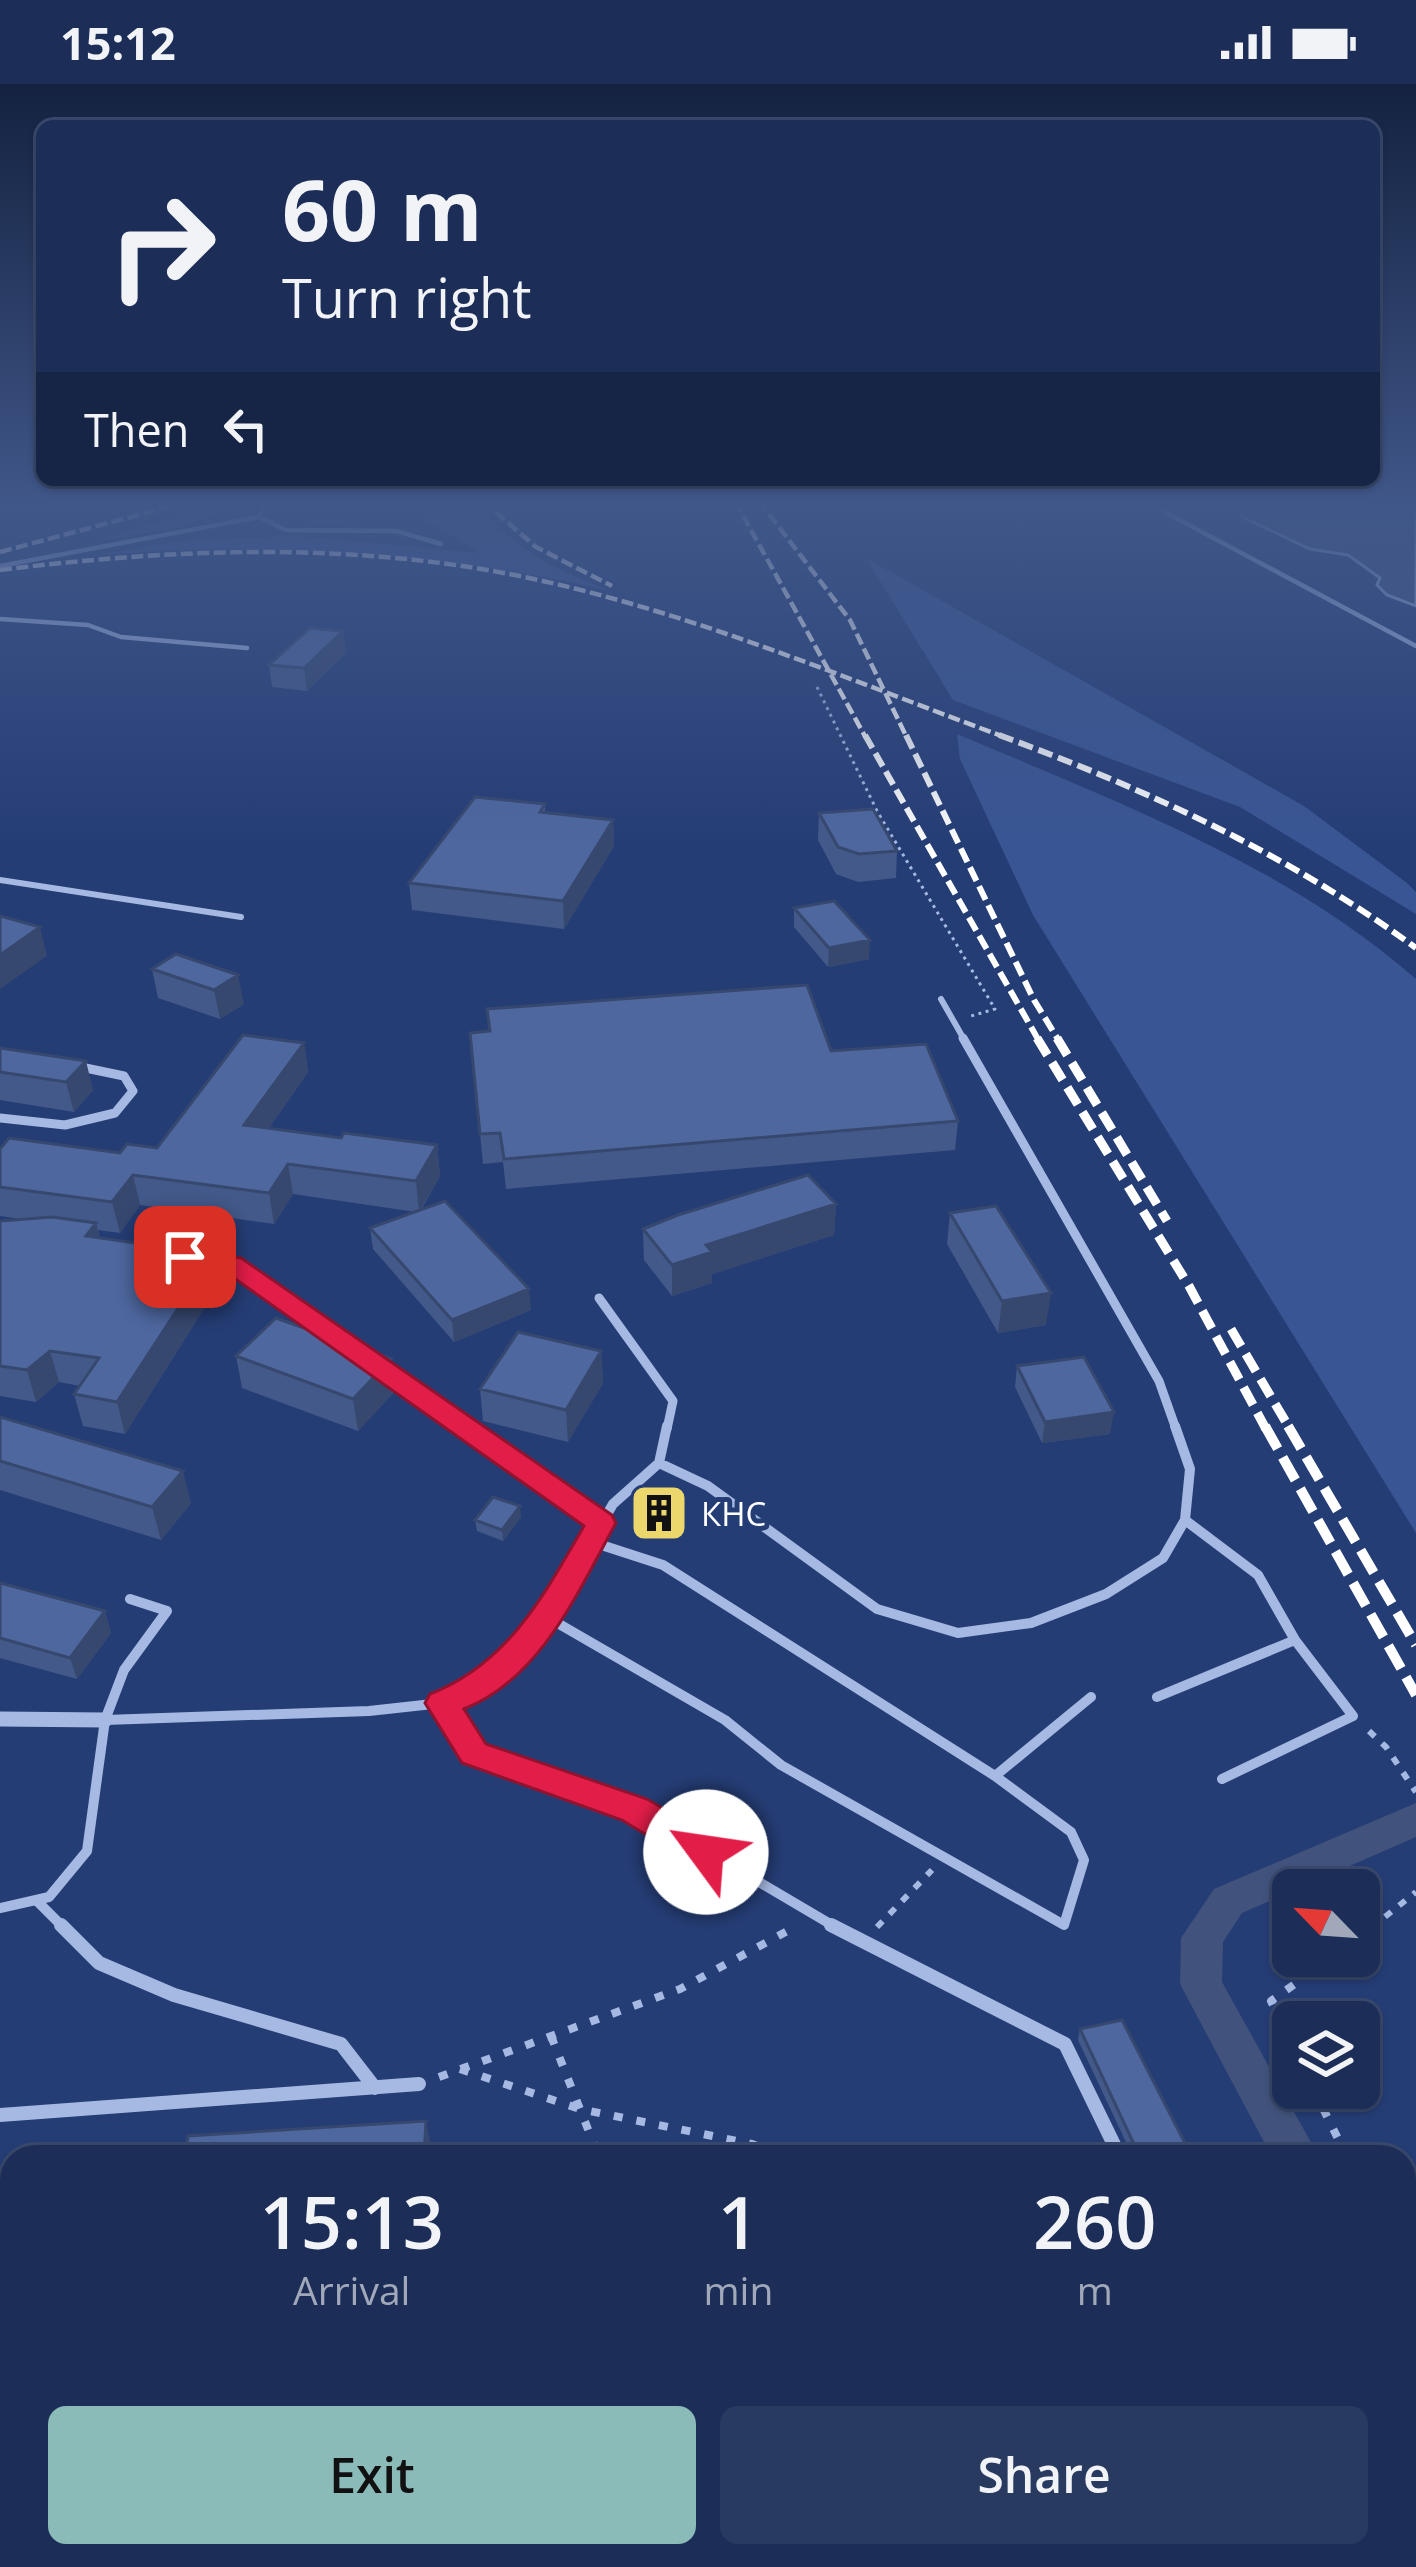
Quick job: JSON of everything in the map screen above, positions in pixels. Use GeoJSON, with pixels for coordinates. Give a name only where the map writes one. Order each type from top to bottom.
{"type":"FeatureCollection","features":[{"type":"Feature","properties":{"kind":"street"},"geometry":{"type":"LineString","coordinates":[[0,1719],[38,1723],[105,1720]]}},
{"type":"Feature","properties":{"kind":"lane"},"geometry":{"type":"LineString","coordinates":[[1361,617],[1416,646]]}},
{"type":"Feature","properties":{"kind":"lane"},"geometry":{"type":"LineString","coordinates":[[0,619],[88,625],[121,637],[247,648]]}},
{"type":"Feature","properties":{"kind":"lane"},"geometry":{"type":"LineString","coordinates":[[0,880],[241,917]]}},
{"type":"Feature","properties":{"kind":"lane"},"geometry":{"type":"LineString","coordinates":[[659,1462],[708,1486],[877,1610],[958,1633],[1031,1623],[1106,1594],[1163,1558],[1185,1520],[1190,1468],[1159,1381],[941,999]]}},
{"type":"Feature","properties":{"kind":"lane"},"geometry":{"type":"LineString","coordinates":[[0,1118],[65,1125],[115,1114],[133,1091],[124,1076],[65,1064]]}},
{"type":"Feature","properties":{"kind":"lane"},"geometry":{"type":"LineString","coordinates":[[139,1250],[232,1264],[601,1523]]}},
{"type":"Feature","properties":{"kind":"lane"},"geometry":{"type":"LineString","coordinates":[[105,1720],[307,1714],[442,1703],[476,1690],[515,1656],[547,1617],[613,1504],[659,1462],[673,1401],[599,1298]]}},
{"type":"Feature","properties":{"kind":"lane"},"geometry":{"type":"LineString","coordinates":[[1185,1520],[1258,1575],[1295,1640],[1353,1716],[1222,1779]]}},
{"type":"Feature","properties":{"kind":"lane"},"geometry":{"type":"LineString","coordinates":[[547,1617],[725,1720],[781,1765],[1064,1925],[1084,1860],[1071,1832],[994,1776],[663,1565],[589,1541]]}},
{"type":"Feature","properties":{"kind":"lane"},"geometry":{"type":"LineString","coordinates":[[0,1908],[49,1897],[87,1851],[105,1720],[124,1670],[167,1611],[130,1599]]}},
{"type":"Feature","properties":{"kind":"lane"},"geometry":{"type":"LineString","coordinates":[[1156,1697],[1295,1640]]}},
{"type":"Feature","properties":{"kind":"lane"},"geometry":{"type":"LineString","coordinates":[[994,1776],[1091,1697]]}},
{"type":"Feature","properties":{"kind":"lane"},"geometry":{"type":"LineString","coordinates":[[442,1703],[474,1754],[635,1809],[814,1916],[1064,2044],[1114,2145]]}},
{"type":"Feature","properties":{"kind":"lane"},"geometry":{"type":"LineString","coordinates":[[37,1900],[99,1963],[174,1995],[341,2044],[375,2088]]}},
{"type":"Feature","properties":{"kind":"lane"},"geometry":{"type":"LineString","coordinates":[[0,2115],[419,2084]]}},
{"type":"Feature","properties":{"kind":"path"},"geometry":{"type":"LineString","coordinates":[[817,687],[877,811],[995,1010],[954,1021]]}},
{"type":"Feature","properties":{"kind":"path"},"geometry":{"type":"LineString","coordinates":[[1353,1716],[1386,1747],[1416,1792]]}},
{"type":"Feature","properties":{"kind":"path"},"geometry":{"type":"LineString","coordinates":[[863,1941],[944,1857]]}},
{"type":"Feature","properties":{"kind":"path"},"geometry":{"type":"LineString","coordinates":[[1380,1921],[1416,1892]]}},
{"type":"Feature","properties":{"kind":"path"},"geometry":{"type":"LineString","coordinates":[[419,2084],[680,1989],[814,1916]]}},
{"type":"Feature","properties":{"kind":"path"},"geometry":{"type":"LineString","coordinates":[[1272,2003],[1305,1977]]}},
{"type":"Feature","properties":{"kind":"path"},"geometry":{"type":"LineString","coordinates":[[551,2036],[594,2145]]}},
{"type":"Feature","properties":{"kind":"path"},"geometry":{"type":"LineString","coordinates":[[460,2069],[580,2109],[755,2145]]}},
{"type":"Feature","properties":{"kind":"path"},"geometry":{"type":"LineString","coordinates":[[1323,2109],[1341,2145]]}},
{"type":"Feature","properties":{"kind":"shaded area"},"geometry":{"type":"Polygon","coordinates":[[[902,617],[970,617],[1304,806],[1407,883],[1416,892],[1416,914],[1240,807],[953,700],[902,617]]]}},
{"type":"Feature","properties":{"kind":"shaded area"},"geometry":{"type":"Polygon","coordinates":[[[957,734],[1137,811],[1255,869],[1365,938],[1416,979],[1416,1533],[1033,915],[960,759],[957,734]]]}},
{"type":"Feature","properties":{"kind":"building"},"geometry":{"type":"Polygon","coordinates":[[[310,628],[343,631],[304,668],[269,665],[310,628]]]}},
{"type":"Feature","properties":{"kind":"building"},"geometry":{"type":"Polygon","coordinates":[[[475,797],[545,804],[540,812],[613,820],[563,901],[409,883],[475,797]]]}},
{"type":"Feature","properties":{"kind":"building"},"geometry":{"type":"Polygon","coordinates":[[[873,809],[897,851],[859,854],[838,847],[819,813],[873,809]]]}},
{"type":"Feature","properties":{"kind":"building"},"geometry":{"type":"Polygon","coordinates":[[[834,901],[870,940],[829,948],[794,908],[834,901]]]}},
{"type":"Feature","properties":{"kind":"building"},"geometry":{"type":"Polygon","coordinates":[[[0,916],[40,927],[0,955],[0,916]]]}},
{"type":"Feature","properties":{"kind":"building"},"geometry":{"type":"Polygon","coordinates":[[[176,954],[238,975],[214,990],[152,969],[176,954]]]}},
{"type":"Feature","properties":{"kind":"building"},"geometry":{"type":"Polygon","coordinates":[[[807,985],[831,1051],[926,1044],[958,1121],[504,1159],[500,1133],[480,1134],[470,1033],[490,1031],[487,1009],[807,985]]]}},
{"type":"Feature","properties":{"kind":"building"},"geometry":{"type":"Polygon","coordinates":[[[243,1035],[304,1043],[244,1125],[437,1145],[416,1181],[288,1164],[269,1193],[133,1175],[112,1202],[0,1187],[0,1149],[9,1138],[120,1153],[127,1144],[157,1148],[243,1035]]]}},
{"type":"Feature","properties":{"kind":"building"},"geometry":{"type":"Polygon","coordinates":[[[0,1048],[86,1061],[66,1082],[0,1072],[0,1048]]]}},
{"type":"Feature","properties":{"kind":"building"},"geometry":{"type":"Polygon","coordinates":[[[808,1175],[836,1204],[706,1245],[712,1252],[672,1265],[643,1229],[678,1215],[808,1175]]]}},
{"type":"Feature","properties":{"kind":"building"},"geometry":{"type":"Polygon","coordinates":[[[445,1201],[529,1289],[452,1320],[370,1228],[445,1201]]]}},
{"type":"Feature","properties":{"kind":"building"},"geometry":{"type":"Polygon","coordinates":[[[996,1206],[1051,1293],[1002,1301],[950,1213],[996,1206]]]}},
{"type":"Feature","properties":{"kind":"building"},"geometry":{"type":"Polygon","coordinates":[[[52,1217],[96,1223],[86,1236],[149,1245],[136,1264],[201,1273],[117,1402],[74,1394],[99,1358],[50,1351],[27,1370],[0,1366],[0,1221],[52,1217]]]}},
{"type":"Feature","properties":{"kind":"building"},"geometry":{"type":"Polygon","coordinates":[[[276,1318],[391,1359],[353,1399],[236,1356],[276,1318]]]}},
{"type":"Feature","properties":{"kind":"building"},"geometry":{"type":"Polygon","coordinates":[[[518,1332],[601,1351],[566,1410],[480,1389],[518,1332]]]}},
{"type":"Feature","properties":{"kind":"building"},"geometry":{"type":"Polygon","coordinates":[[[1084,1357],[1114,1412],[1045,1422],[1017,1366],[1084,1357]]]}},
{"type":"Feature","properties":{"kind":"building"},"geometry":{"type":"Polygon","coordinates":[[[0,1417],[183,1471],[152,1507],[0,1461],[0,1417]]]}},
{"type":"Feature","properties":{"kind":"building"},"geometry":{"type":"Polygon","coordinates":[[[654,1489],[679,1498],[676,1508],[663,1516],[646,1513],[634,1502],[654,1489]]]}},
{"type":"Feature","properties":{"kind":"building"},"geometry":{"type":"Polygon","coordinates":[[[493,1497],[520,1506],[502,1530],[475,1520],[493,1497]]]}},
{"type":"Feature","properties":{"kind":"building"},"geometry":{"type":"Polygon","coordinates":[[[0,1583],[105,1611],[70,1658],[0,1638],[0,1583]]]}},
{"type":"Feature","properties":{"kind":"building"},"geometry":{"type":"Polygon","coordinates":[[[1122,2020],[1186,2145],[1134,2145],[1080,2029],[1122,2020]]]}},
{"type":"Feature","properties":{"kind":"building"},"geometry":{"type":"Polygon","coordinates":[[[426,2121],[425,2145],[187,2145],[188,2136],[426,2121]]]}},
{"type":"Feature","properties":{"kind":"waterway"},"geometry":{"type":"LineString","coordinates":[[1289,2145],[1201,1984],[1202,1938],[1228,1901],[1416,1819]]}},
{"type":"Feature","properties":{"kind":"railway"},"geometry":{"type":"LineString","coordinates":[[672,617],[829,671]]}},
{"type":"Feature","properties":{"kind":"railway"},"geometry":{"type":"LineString","coordinates":[[799,617],[829,671]]}},
{"type":"Feature","properties":{"kind":"railway"},"geometry":{"type":"LineString","coordinates":[[848,617],[885,692]]}},
{"type":"Feature","properties":{"kind":"railway"},"geometry":{"type":"LineString","coordinates":[[829,671],[885,692]]}},
{"type":"Feature","properties":{"kind":"railway"},"geometry":{"type":"LineString","coordinates":[[829,671],[866,738]]}},
{"type":"Feature","properties":{"kind":"railway"},"geometry":{"type":"LineString","coordinates":[[885,692],[1007,738]]}},
{"type":"Feature","properties":{"kind":"railway"},"geometry":{"type":"LineString","coordinates":[[885,692],[907,738]]}},
{"type":"Feature","properties":{"kind":"railway"},"geometry":{"type":"LineString","coordinates":[[865,735],[1039,1041]]}},
{"type":"Feature","properties":{"kind":"railway"},"geometry":{"type":"LineString","coordinates":[[906,735],[1034,1000],[1059,1041]]}},
{"type":"Feature","properties":{"kind":"railway"},"geometry":{"type":"LineString","coordinates":[[999,735],[1215,827],[1318,883],[1416,948]]}},
{"type":"Feature","properties":{"kind":"railway"},"geometry":{"type":"LineString","coordinates":[[1037,1038],[1189,1286],[1266,1429]]}},
{"type":"Feature","properties":{"kind":"railway"},"geometry":{"type":"LineString","coordinates":[[1057,1038],[1167,1221]]}},
{"type":"Feature","properties":{"kind":"railway"},"geometry":{"type":"LineString","coordinates":[[1231,1329],[1290,1429]]}},
{"type":"Feature","properties":{"kind":"railway"},"geometry":{"type":"LineString","coordinates":[[1265,1426],[1416,1695]]}},
{"type":"Feature","properties":{"kind":"railway"},"geometry":{"type":"LineString","coordinates":[[1288,1426],[1416,1645]]}},
{"type":"Feature","properties":{"kind":"place","name":"КНС"},"geometry":{"type":"Point","coordinates":[659,1513]}},
{"type":"Feature","properties":{"kind":"route"},"geometry":{"type":"LineString","coordinates":[[185,1257],[232,1264],[601,1523],[547,1617],[515,1656],[476,1690],[442,1703],[474,1754],[635,1809],[706,1852]]}}]}
